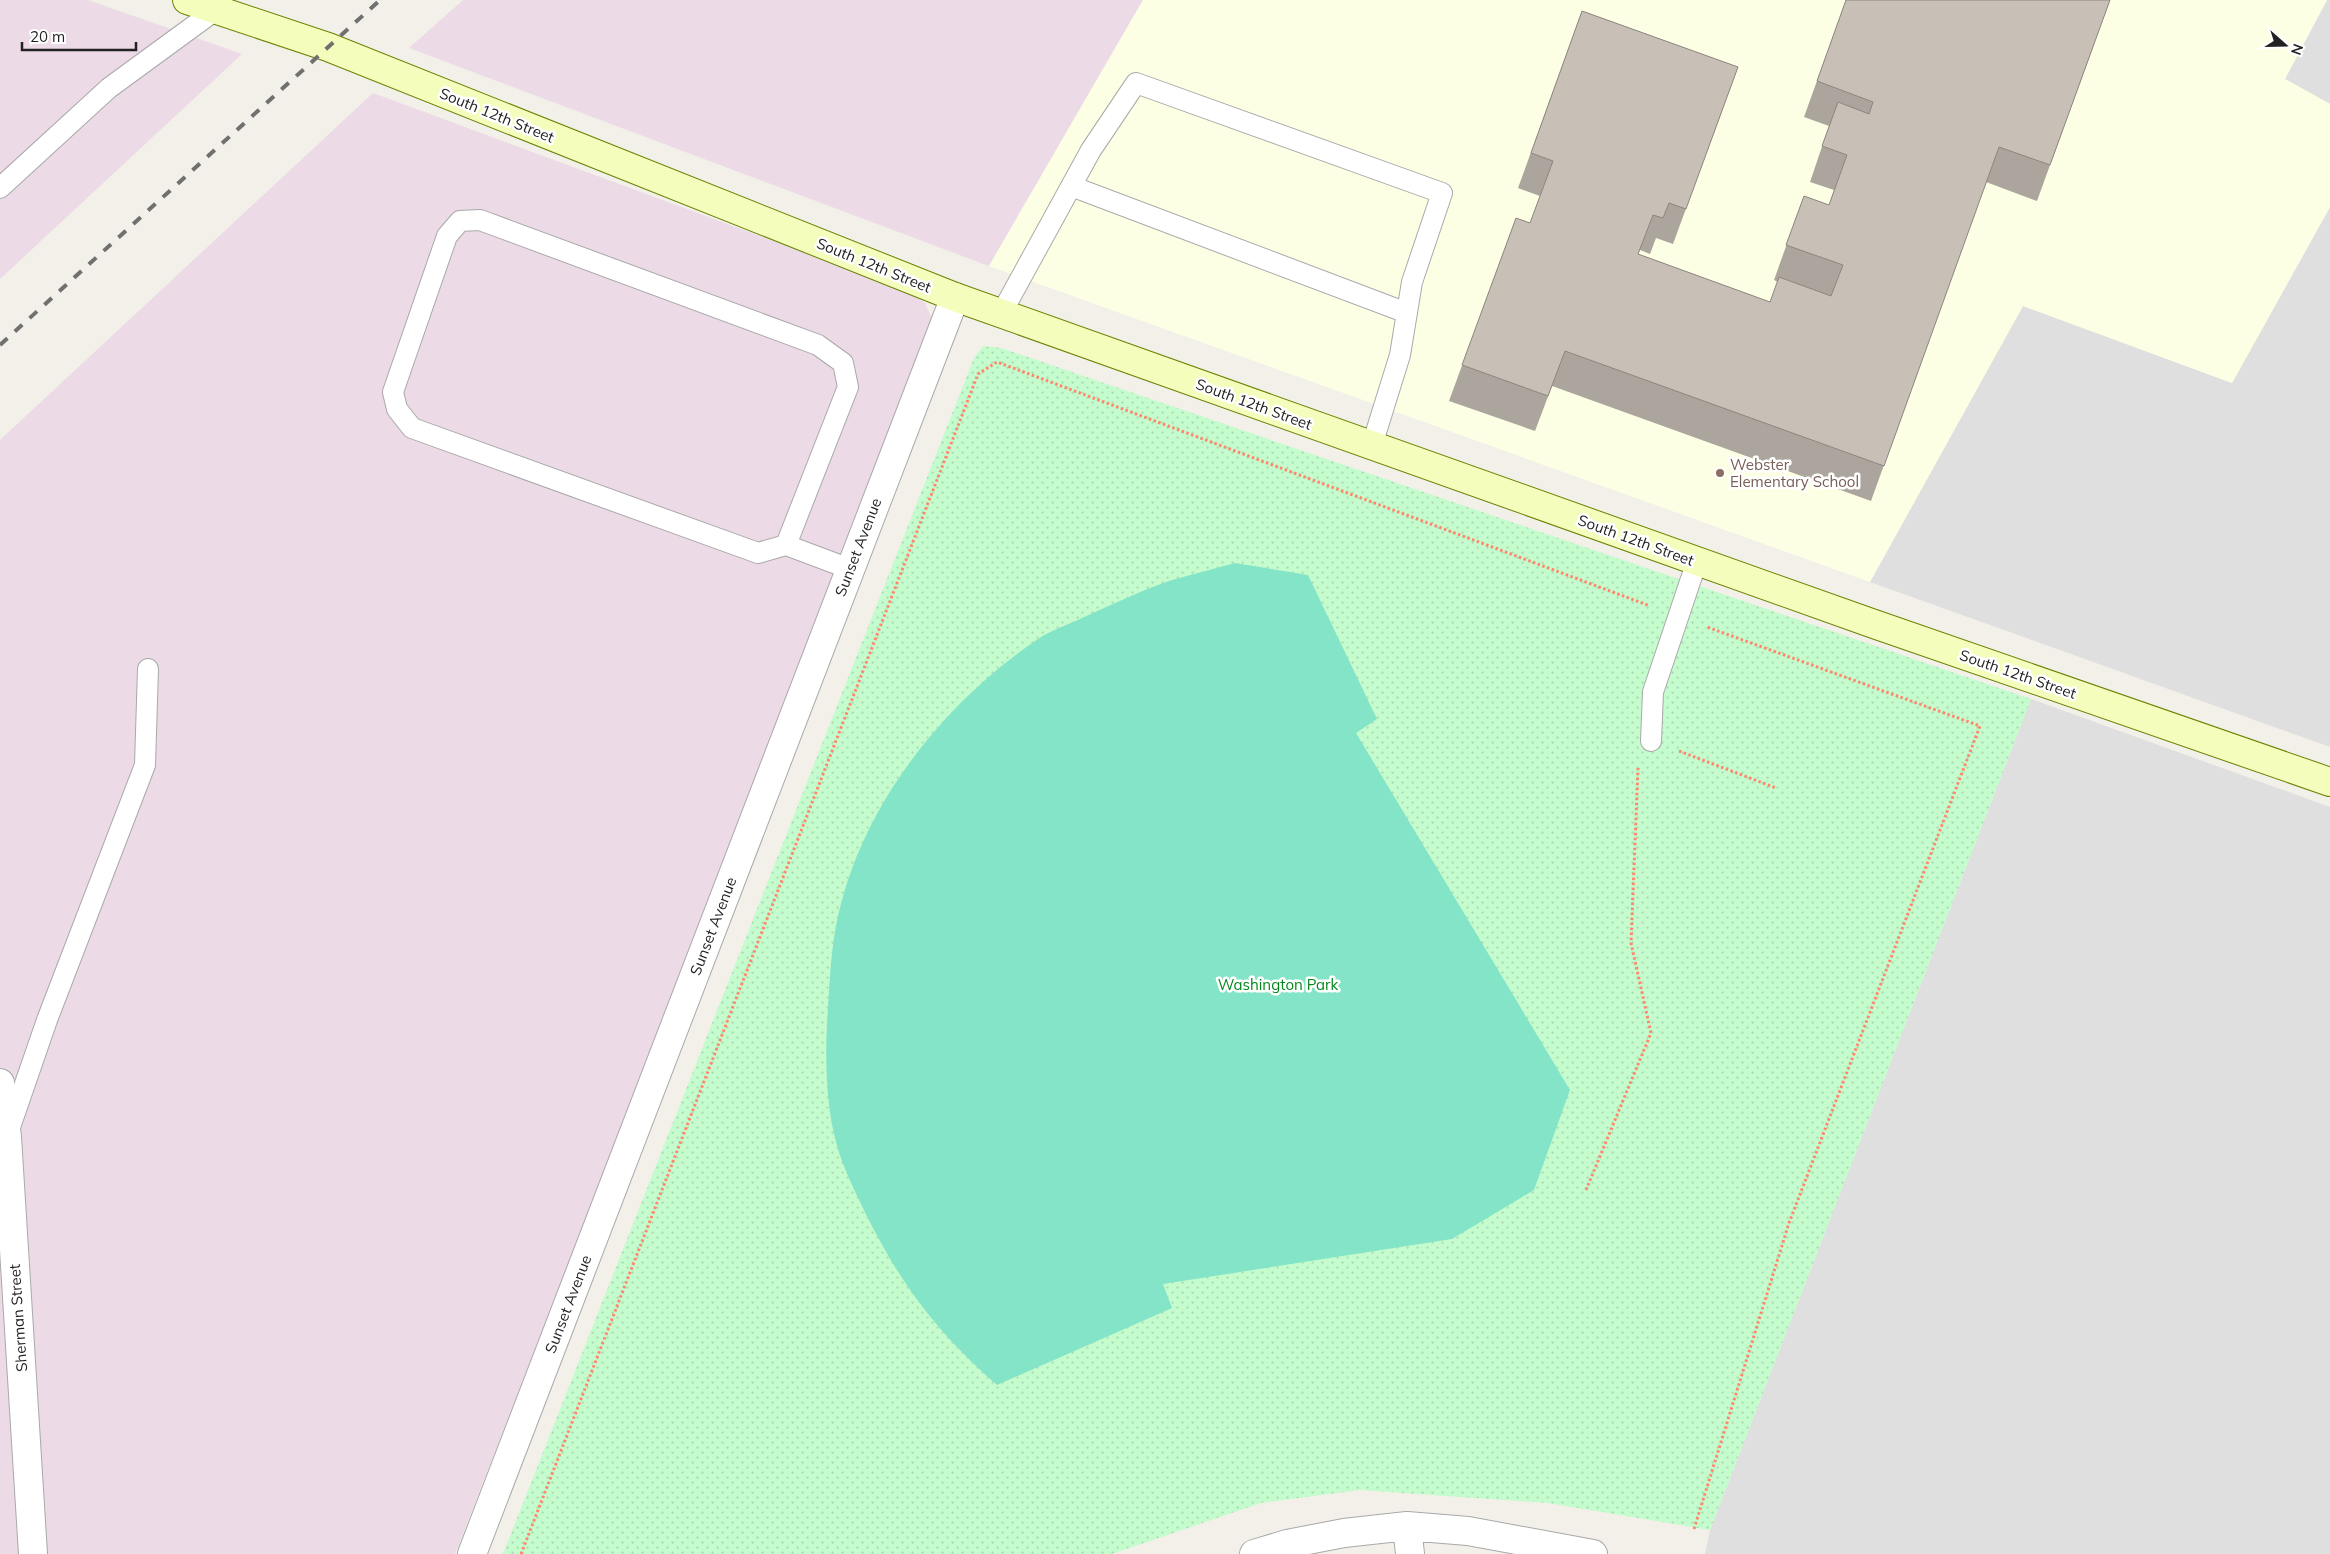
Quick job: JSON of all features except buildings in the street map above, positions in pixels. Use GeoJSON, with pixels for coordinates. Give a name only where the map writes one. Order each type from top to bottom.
{"type":"FeatureCollection","features":[{"type":"Feature","properties":{"kind":"street","name":"South 12th Street"},"geometry":{"type":"LineString","coordinates":[[188,0],[222,5],[954,297],[1697,561],[2330,782]]}},
{"type":"Feature","properties":{"kind":"street","name":"Sunset Avenue"},"geometry":{"type":"LineString","coordinates":[[472,1554],[954,297]]}},
{"type":"Feature","properties":{"kind":"street","name":"Sherman Street"},"geometry":{"type":"LineString","coordinates":[[0,1083],[7,1138],[33,1554]]}},
{"type":"Feature","properties":{"kind":"street"},"geometry":{"type":"LineString","coordinates":[[1254,1554],[1287,1544],[1344,1533],[1408,1526],[1468,1531],[1593,1554]]}},
{"type":"Feature","properties":{"kind":"street"},"geometry":{"type":"LineString","coordinates":[[1408,1526],[1410,1554]]}},
{"type":"Feature","properties":{"kind":"lane"},"geometry":{"type":"LineString","coordinates":[[0,188],[109,88],[222,5]]}},
{"type":"Feature","properties":{"kind":"lane"},"geometry":{"type":"LineString","coordinates":[[1001,314],[1091,150],[1136,83],[1442,193],[1412,282],[1400,356],[1372,446]]}},
{"type":"Feature","properties":{"kind":"lane"},"geometry":{"type":"LineString","coordinates":[[1071,186],[1407,312]]}},
{"type":"Feature","properties":{"kind":"lane"},"geometry":{"type":"LineString","coordinates":[[786,546],[848,387],[843,363],[818,345],[480,220],[460,221],[447,236],[393,392],[397,409],[412,428],[758,553],[786,546],[850,569]]}},
{"type":"Feature","properties":{"kind":"lane"},"geometry":{"type":"LineString","coordinates":[[1651,741],[1653,692],[1697,561]]}},
{"type":"Feature","properties":{"kind":"lane"},"geometry":{"type":"LineString","coordinates":[[7,1138],[47,1020],[145,764],[148,669]]}},
{"type":"Feature","properties":{"kind":"path"},"geometry":{"type":"LineString","coordinates":[[522,1554],[978,374],[997,362],[1678,616],[1980,726],[1788,1223],[1694,1529]]}},
{"type":"Feature","properties":{"kind":"path"},"geometry":{"type":"LineString","coordinates":[[1586,1190],[1651,1033],[1631,943],[1638,764],[1651,741],[1776,788]]}},
{"type":"Feature","properties":{"kind":"shaded area"},"geometry":{"type":"Polygon","coordinates":[[[0,0],[88,0],[242,54],[0,279],[0,0]]]}},
{"type":"Feature","properties":{"kind":"shaded area"},"geometry":{"type":"Polygon","coordinates":[[[463,0],[1143,0],[989,266],[409,48],[463,0]]]}},
{"type":"Feature","properties":{"kind":"shaded area"},"geometry":{"type":"Polygon","coordinates":[[[1143,0],[2327,0],[2285,79],[2330,104],[2330,207],[2232,383],[2023,306],[1870,582],[989,266],[1143,0]]]}},
{"type":"Feature","properties":{"kind":"shaded area"},"geometry":{"type":"Polygon","coordinates":[[[2327,0],[2330,0],[2330,104],[2285,79],[2327,0]]]}},
{"type":"Feature","properties":{"kind":"shaded area"},"geometry":{"type":"Polygon","coordinates":[[[373,93],[906,290],[925,303],[932,319],[930,336],[455,1554],[0,1554],[0,440],[373,93]]]}},
{"type":"Feature","properties":{"kind":"shaded area"},"geometry":{"type":"Polygon","coordinates":[[[2330,207],[2330,747],[1870,582],[2023,306],[2232,383],[2330,207]]]}},
{"type":"Feature","properties":{"kind":"shaded area"},"geometry":{"type":"Polygon","coordinates":[[[2031,699],[2330,807],[2330,1554],[1705,1554],[1710,1530],[2031,699]]]}},
{"type":"Feature","properties":{"kind":"green space","name":"Washington Park"},"geometry":{"type":"Polygon","coordinates":[[[983,346],[1001,348],[2031,699],[1710,1530],[1548,1503],[1360,1490],[1261,1503],[1112,1554],[503,1554],[974,358],[983,346]]]}},
{"type":"Feature","properties":{"kind":"green space"},"geometry":{"type":"Polygon","coordinates":[[[1235,563],[1308,575],[1377,719],[1356,733],[1570,1090],[1534,1190],[1452,1239],[1163,1284],[1172,1308],[997,1385],[954,1344],[903,1280],[853,1188],[840,1155],[829,1107],[826,1057],[832,953],[842,900],[855,861],[872,823],[893,787],[944,720],[1005,663],[1048,633],[1149,588],[1235,563]]]}},
{"type":"Feature","properties":{"kind":"railway"},"geometry":{"type":"LineString","coordinates":[[0,345],[380,0]]}},
{"type":"Feature","properties":{"kind":"place","name":"Webster Elementary School"},"geometry":{"type":"Point","coordinates":[1720,473]}}]}
